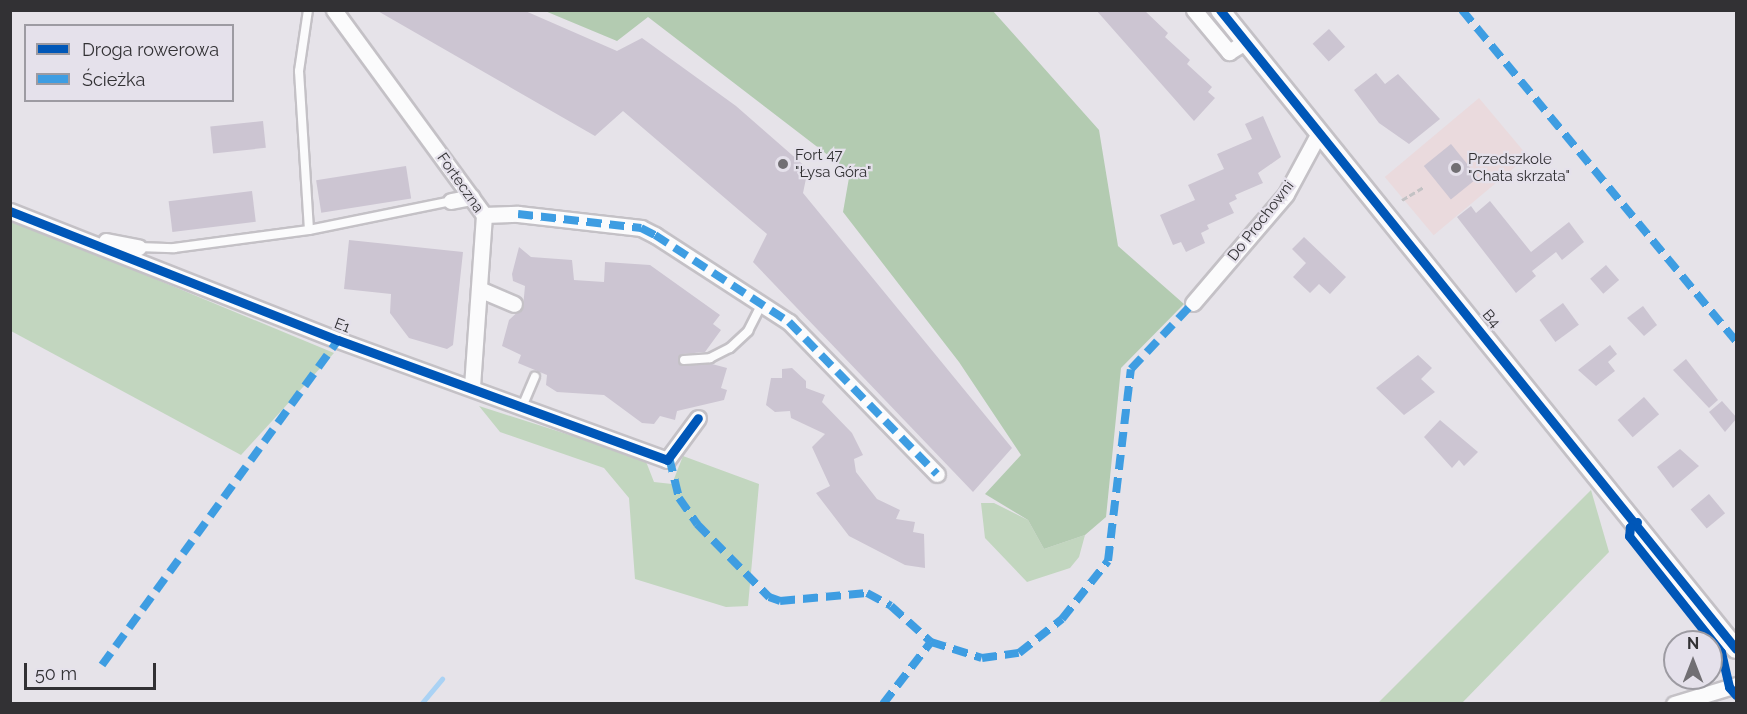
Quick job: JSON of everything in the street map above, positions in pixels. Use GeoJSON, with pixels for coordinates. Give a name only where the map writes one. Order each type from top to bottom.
{"type":"FeatureCollection","features":[{"type":"Feature","properties":{"kind":"street","name":"Forteczna"},"geometry":{"type":"LineString","coordinates":[[334,10],[484,215],[472,388]]}},
{"type":"Feature","properties":{"kind":"street"},"geometry":{"type":"LineString","coordinates":[[1194,10],[1230,52],[1245,42]]}},
{"type":"Feature","properties":{"kind":"street","name":"B4"},"geometry":{"type":"LineString","coordinates":[[1220,10],[1737,649]]}},
{"type":"Feature","properties":{"kind":"street","name":"Do Prochowni"},"geometry":{"type":"LineString","coordinates":[[1193,303],[1286,194],[1319,133]]}},
{"type":"Feature","properties":{"kind":"street"},"geometry":{"type":"LineString","coordinates":[[451,201],[472,197]]}},
{"type":"Feature","properties":{"kind":"street","name":"E1"},"geometry":{"type":"LineString","coordinates":[[10,211],[667,460],[698,418]]}},
{"type":"Feature","properties":{"kind":"street"},"geometry":{"type":"LineString","coordinates":[[484,215],[510,213],[641,228],[789,322],[937,474]]}},
{"type":"Feature","properties":{"kind":"street"},"geometry":{"type":"LineString","coordinates":[[77,237],[138,247]]}},
{"type":"Feature","properties":{"kind":"street"},"geometry":{"type":"LineString","coordinates":[[479,289],[514,304]]}},
{"type":"Feature","properties":{"kind":"street"},"geometry":{"type":"LineString","coordinates":[[1674,704],[1737,685]]}},
{"type":"Feature","properties":{"kind":"lane"},"geometry":{"type":"LineString","coordinates":[[308,10],[298,71],[309,230]]}},
{"type":"Feature","properties":{"kind":"lane"},"geometry":{"type":"LineString","coordinates":[[138,247],[174,248],[309,230],[451,201]]}},
{"type":"Feature","properties":{"kind":"lane"},"geometry":{"type":"LineString","coordinates":[[684,360],[710,358],[730,348],[748,331],[761,305]]}},
{"type":"Feature","properties":{"kind":"lane"},"geometry":{"type":"LineString","coordinates":[[522,406],[535,377]]}},
{"type":"Feature","properties":{"kind":"path"},"geometry":{"type":"LineString","coordinates":[[1402,200],[1424,187]]}},
{"type":"Feature","properties":{"kind":"shaded area","name":"Przedszkole \"Chata skrzata\""},"geometry":{"type":"Polygon","coordinates":[[[1479,98],[1528,156],[1434,235],[1385,177],[1479,98]]]}},
{"type":"Feature","properties":{"kind":"green space"},"geometry":{"type":"Polygon","coordinates":[[[545,11],[993,11],[1099,130],[1118,246],[1184,304],[1121,368],[1106,517],[1085,535],[1044,549],[1028,520],[985,494],[1021,455],[959,362],[843,212],[850,172],[648,17],[617,41],[545,11]]]}},
{"type":"Feature","properties":{"kind":"green space"},"geometry":{"type":"Polygon","coordinates":[[[11,219],[334,353],[241,455],[11,331],[11,219]]]}},
{"type":"Feature","properties":{"kind":"green space"},"geometry":{"type":"Polygon","coordinates":[[[479,406],[645,459],[654,482],[672,484],[683,456],[759,484],[748,606],[726,607],[635,579],[629,498],[604,468],[500,432],[479,406]]]}},
{"type":"Feature","properties":{"kind":"green space"},"geometry":{"type":"Polygon","coordinates":[[[1591,490],[1609,552],[1462,703],[1378,703],[1591,490]]]}},
{"type":"Feature","properties":{"kind":"green space"},"geometry":{"type":"Polygon","coordinates":[[[981,503],[994,503],[1028,520],[1044,549],[1085,535],[1079,557],[1070,568],[1027,582],[985,538],[981,503]]]}},
{"type":"Feature","properties":{"kind":"building"},"geometry":{"type":"Polygon","coordinates":[[[376,10],[523,10],[617,51],[642,38],[736,106],[808,169],[803,193],[1012,448],[973,492],[753,262],[767,234],[623,111],[595,136],[376,10]]]}},
{"type":"Feature","properties":{"kind":"building"},"geometry":{"type":"Polygon","coordinates":[[[1096,10],[1144,10],[1168,33],[1165,37],[1190,60],[1187,64],[1212,87],[1208,92],[1215,98],[1194,121],[1096,10]]]}},
{"type":"Feature","properties":{"kind":"building"},"geometry":{"type":"Polygon","coordinates":[[[1329,29],[1345,47],[1329,62],[1313,44],[1329,29]]]}},
{"type":"Feature","properties":{"kind":"building"},"geometry":{"type":"Polygon","coordinates":[[[1376,73],[1385,84],[1398,74],[1440,119],[1409,144],[1379,123],[1354,90],[1376,73]]]}},
{"type":"Feature","properties":{"kind":"building"},"geometry":{"type":"Polygon","coordinates":[[[1263,116],[1281,157],[1258,173],[1263,183],[1235,195],[1237,199],[1229,203],[1234,213],[1207,225],[1209,229],[1201,233],[1205,243],[1186,252],[1181,242],[1173,245],[1160,215],[1195,200],[1188,185],[1224,169],[1217,154],[1252,139],[1245,124],[1263,116]]]}},
{"type":"Feature","properties":{"kind":"building"},"geometry":{"type":"Polygon","coordinates":[[[263,121],[266,148],[213,153],[210,127],[263,121]]]}},
{"type":"Feature","properties":{"kind":"building"},"geometry":{"type":"Polygon","coordinates":[[[1451,144],[1478,177],[1451,199],[1424,166],[1451,144]]]}},
{"type":"Feature","properties":{"kind":"building"},"geometry":{"type":"Polygon","coordinates":[[[406,166],[411,199],[321,213],[316,180],[406,166]]]}},
{"type":"Feature","properties":{"kind":"building"},"geometry":{"type":"Polygon","coordinates":[[[252,191],[256,222],[172,232],[169,201],[252,191]]]}},
{"type":"Feature","properties":{"kind":"building"},"geometry":{"type":"Polygon","coordinates":[[[1490,201],[1531,252],[1569,222],[1584,242],[1562,260],[1556,252],[1532,271],[1536,276],[1516,293],[1457,217],[1471,206],[1476,213],[1490,201]]]}},
{"type":"Feature","properties":{"kind":"building"},"geometry":{"type":"Polygon","coordinates":[[[1304,237],[1346,277],[1330,294],[1319,284],[1310,293],[1293,277],[1306,263],[1292,249],[1304,237]]]}},
{"type":"Feature","properties":{"kind":"building"},"geometry":{"type":"Polygon","coordinates":[[[349,240],[463,252],[453,345],[447,349],[409,338],[390,313],[391,294],[344,289],[349,240]]]}},
{"type":"Feature","properties":{"kind":"building"},"geometry":{"type":"Polygon","coordinates":[[[519,247],[531,257],[572,260],[574,280],[604,282],[605,262],[650,265],[720,315],[713,324],[721,330],[705,352],[683,354],[678,360],[684,366],[712,364],[727,368],[721,388],[727,390],[724,400],[677,411],[675,420],[660,416],[654,424],[642,423],[604,395],[557,392],[546,385],[547,375],[518,363],[521,355],[502,346],[509,320],[523,307],[525,286],[513,281],[512,274],[519,247]]]}},
{"type":"Feature","properties":{"kind":"building"},"geometry":{"type":"Polygon","coordinates":[[[1606,265],[1619,280],[1603,294],[1590,279],[1606,265]]]}},
{"type":"Feature","properties":{"kind":"building"},"geometry":{"type":"Polygon","coordinates":[[[1563,303],[1579,325],[1555,342],[1540,320],[1563,303]]]}},
{"type":"Feature","properties":{"kind":"building"},"geometry":{"type":"Polygon","coordinates":[[[1643,306],[1657,325],[1644,336],[1627,318],[1643,306]]]}},
{"type":"Feature","properties":{"kind":"building"},"geometry":{"type":"Polygon","coordinates":[[[1610,345],[1617,354],[1608,362],[1615,371],[1596,386],[1578,370],[1610,345]]]}},
{"type":"Feature","properties":{"kind":"building"},"geometry":{"type":"Polygon","coordinates":[[[1418,355],[1432,368],[1421,379],[1435,392],[1404,415],[1376,388],[1418,355]]]}},
{"type":"Feature","properties":{"kind":"building"},"geometry":{"type":"Polygon","coordinates":[[[1686,359],[1718,400],[1709,408],[1673,370],[1686,359]]]}},
{"type":"Feature","properties":{"kind":"building"},"geometry":{"type":"Polygon","coordinates":[[[792,368],[806,381],[806,388],[825,395],[822,402],[852,433],[863,455],[854,459],[856,472],[877,499],[900,510],[896,519],[915,522],[913,532],[924,534],[925,568],[905,565],[849,536],[816,493],[830,486],[812,447],[825,434],[791,418],[790,411],[775,412],[766,405],[771,378],[782,378],[782,369],[792,368]]]}},
{"type":"Feature","properties":{"kind":"building"},"geometry":{"type":"Polygon","coordinates":[[[1644,397],[1659,414],[1633,437],[1618,420],[1644,397]]]}},
{"type":"Feature","properties":{"kind":"building"},"geometry":{"type":"Polygon","coordinates":[[[1722,401],[1737,418],[1725,432],[1709,412],[1722,401]]]}},
{"type":"Feature","properties":{"kind":"building"},"geometry":{"type":"Polygon","coordinates":[[[1440,420],[1478,452],[1464,466],[1459,460],[1452,468],[1424,437],[1440,420]]]}},
{"type":"Feature","properties":{"kind":"building"},"geometry":{"type":"Polygon","coordinates":[[[1680,449],[1699,466],[1673,488],[1657,467],[1680,449]]]}},
{"type":"Feature","properties":{"kind":"building"},"geometry":{"type":"Polygon","coordinates":[[[1709,494],[1725,513],[1707,529],[1691,509],[1709,494]]]}},
{"type":"Feature","properties":{"kind":"waterway"},"geometry":{"type":"LineString","coordinates":[[421,704],[442,679]]}},
{"type":"Feature","properties":{"kind":"marked path"},"geometry":{"type":"LineString","coordinates":[[1462,10],[1736,341]]}},
{"type":"Feature","properties":{"kind":"marked path"},"geometry":{"type":"LineString","coordinates":[[518,214],[641,228],[655,235],[789,322],[937,474]]}},
{"type":"Feature","properties":{"kind":"marked path"},"geometry":{"type":"LineString","coordinates":[[669,457],[679,498],[697,524],[769,597],[780,601],[867,593],[891,606],[931,642],[982,658],[1019,653],[1062,619],[1108,561],[1131,369],[1193,303]]}},
{"type":"Feature","properties":{"kind":"marked path"},"geometry":{"type":"LineString","coordinates":[[102,665],[338,340]]}},
{"type":"Feature","properties":{"kind":"marked path"},"geometry":{"type":"LineString","coordinates":[[883,704],[931,642]]}},
{"type":"Feature","properties":{"kind":"cycle path"},"geometry":{"type":"LineString","coordinates":[[1220,10],[1736,649]]}},
{"type":"Feature","properties":{"kind":"cycle path"},"geometry":{"type":"LineString","coordinates":[[10,211],[338,340],[667,460],[698,418]]}},
{"type":"Feature","properties":{"kind":"cycle path"},"geometry":{"type":"LineString","coordinates":[[1637,522],[1630,527],[1629,536],[1721,652],[1729,687],[1736,695]]}},
{"type":"Feature","properties":{"kind":"place","name":"Fort 47 \"Łysa Góra\""},"geometry":{"type":"Point","coordinates":[783,164]}},
{"type":"Feature","properties":{"kind":"place","name":"Przedszkole \"Chata skrzata\""},"geometry":{"type":"Point","coordinates":[1456,168]}}]}
